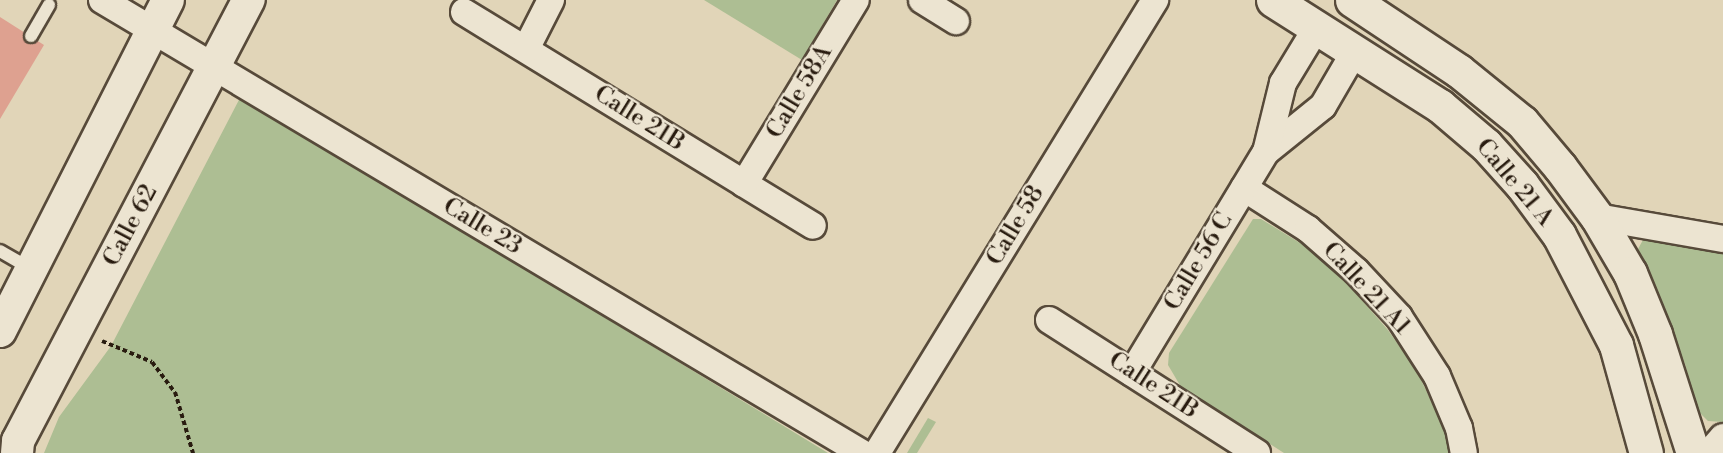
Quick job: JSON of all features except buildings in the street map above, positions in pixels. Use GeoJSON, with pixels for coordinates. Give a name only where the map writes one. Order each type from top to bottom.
{"type":"FeatureCollection","features":[{"type":"Feature","properties":{"kind":"main road","name":"Calle 21 A"},"geometry":{"type":"LineString","coordinates":[[1273,0],[1440,106],[1486,146],[1559,235],[1616,345],[1646,453]]}},
{"type":"Feature","properties":{"kind":"main road","name":"Calle 21 A"},"geometry":{"type":"LineString","coordinates":[[1352,0],[1459,71],[1522,122],[1597,216],[1630,273],[1655,334],[1693,453]]}},
{"type":"Feature","properties":{"kind":"street","name":"Calle 23"},"geometry":{"type":"LineString","coordinates":[[102,0],[862,453]]}},
{"type":"Feature","properties":{"kind":"street"},"geometry":{"type":"LineString","coordinates":[[0,331],[168,0]]}},
{"type":"Feature","properties":{"kind":"street","name":"Calle 62"},"geometry":{"type":"LineString","coordinates":[[17,453],[18,441],[249,0]]}},
{"type":"Feature","properties":{"kind":"street"},"geometry":{"type":"LineString","coordinates":[[526,49],[551,0]]}},
{"type":"Feature","properties":{"kind":"street","name":"Calle 58A"},"geometry":{"type":"LineString","coordinates":[[744,184],[856,0]]}},
{"type":"Feature","properties":{"kind":"street"},"geometry":{"type":"LineString","coordinates":[[922,0],[956,21]]}},
{"type":"Feature","properties":{"kind":"street","name":"Calle 58"},"geometry":{"type":"LineString","coordinates":[[877,453],[1155,0]]}},
{"type":"Feature","properties":{"kind":"street","name":"Calle 21B"},"geometry":{"type":"LineString","coordinates":[[464,12],[813,226]]}},
{"type":"Feature","properties":{"kind":"street","name":"Calle 56 C"},"geometry":{"type":"LineString","coordinates":[[1132,373],[1266,152],[1283,83],[1317,27]]}},
{"type":"Feature","properties":{"kind":"street","name":"Calle 56 C"},"geometry":{"type":"LineString","coordinates":[[1266,152],[1323,106],[1355,51]]}},
{"type":"Feature","properties":{"kind":"street","name":"Calle 21 A1"},"geometry":{"type":"LineString","coordinates":[[1244,188],[1308,229],[1356,271],[1399,317],[1437,376],[1459,428],[1464,453]]}},
{"type":"Feature","properties":{"kind":"street"},"geometry":{"type":"LineString","coordinates":[[1597,216],[1723,238]]}},
{"type":"Feature","properties":{"kind":"street","name":"Calle 21B"},"geometry":{"type":"LineString","coordinates":[[1048,320],[1257,453]]}},
{"type":"Feature","properties":{"kind":"street"},"geometry":{"type":"LineString","coordinates":[[1709,453],[1723,437]]}},
{"type":"Feature","properties":{"kind":"lane"},"geometry":{"type":"LineString","coordinates":[[31,36],[49,5]]}},
{"type":"Feature","properties":{"kind":"lane"},"geometry":{"type":"LineString","coordinates":[[0,250],[31,269]]}},
{"type":"Feature","properties":{"kind":"path"},"geometry":{"type":"LineString","coordinates":[[77,329],[152,362],[175,392],[193,453]]}},
{"type":"Feature","properties":{"kind":"green space"},"geometry":{"type":"Polygon","coordinates":[[[704,0],[837,0],[802,60],[704,0]]]}},
{"type":"Feature","properties":{"kind":"green space"},"geometry":{"type":"Polygon","coordinates":[[[241,96],[828,453],[44,453],[59,417],[111,346],[241,96]]]}},
{"type":"Feature","properties":{"kind":"green space"},"geometry":{"type":"Polygon","coordinates":[[[1253,219],[1261,219],[1305,246],[1345,281],[1388,330],[1418,373],[1445,431],[1449,453],[1284,453],[1181,387],[1168,365],[1169,353],[1253,219]]]}},
{"type":"Feature","properties":{"kind":"green space"},"geometry":{"type":"Polygon","coordinates":[[[1652,237],[1723,251],[1723,422],[1708,421],[1697,410],[1685,364],[1638,249],[1644,238],[1652,237]]]}},
{"type":"Feature","properties":{"kind":"green space"},"geometry":{"type":"Polygon","coordinates":[[[928,418],[936,422],[917,453],[907,453],[928,418]]]}}]}
